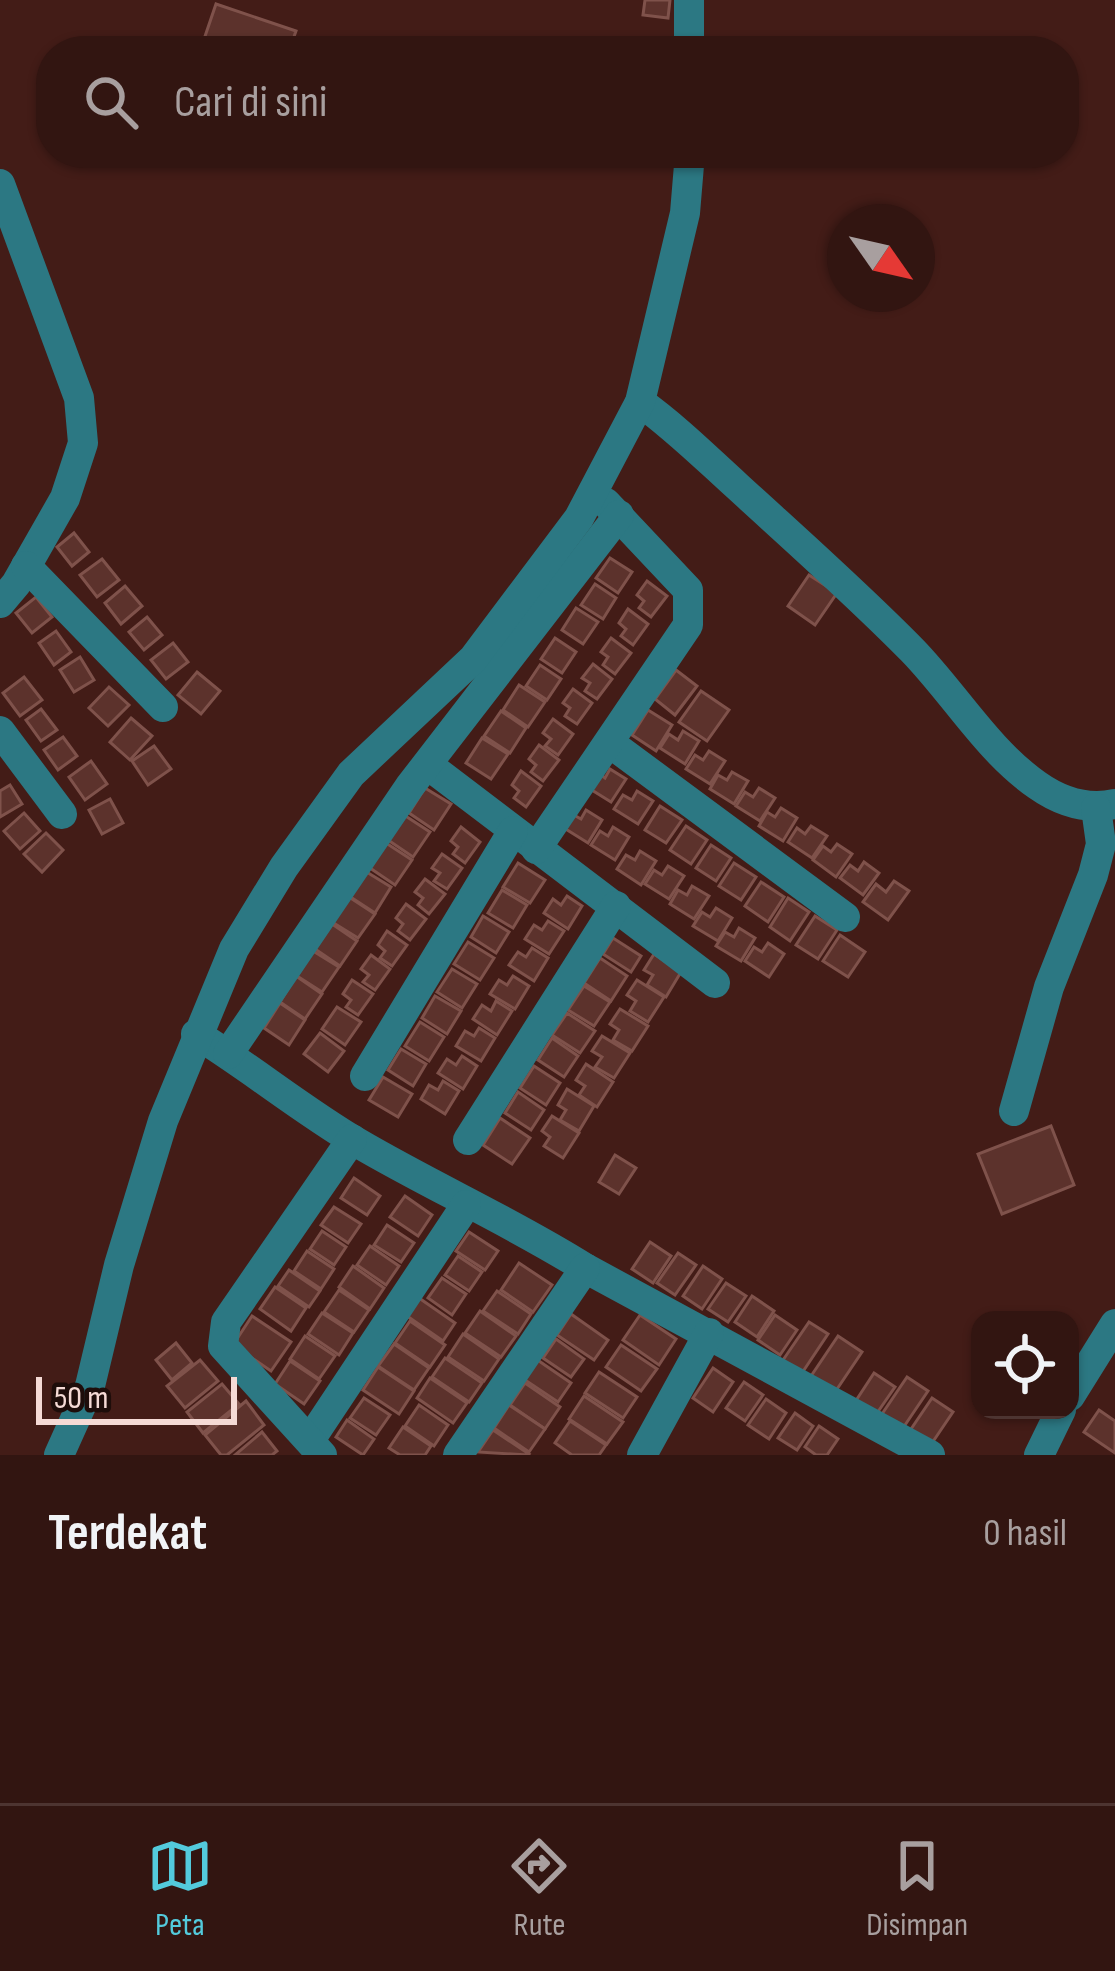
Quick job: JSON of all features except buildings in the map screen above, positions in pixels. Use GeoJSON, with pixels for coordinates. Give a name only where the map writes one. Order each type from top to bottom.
{"type":"FeatureCollection","features":[{"type":"Feature","properties":{"kind":"street"},"geometry":{"type":"LineString","coordinates":[[688,0],[689,36]]}},
{"type":"Feature","properties":{"kind":"street"},"geometry":{"type":"LineString","coordinates":[[59,1455],[90,1386],[118,1265],[163,1121],[234,949],[284,867],[351,774],[473,659],[579,518],[640,402],[685,213],[689,168]]}},
{"type":"Feature","properties":{"kind":"street"},"geometry":{"type":"LineString","coordinates":[[0,184],[79,398],[83,443],[65,498],[0,603]]}},
{"type":"Feature","properties":{"kind":"street"},"geometry":{"type":"LineString","coordinates":[[640,402],[686,436],[793,534],[914,651],[982,732],[1036,784],[1068,802],[1106,806],[1093,875],[1049,987],[1014,1112]]}},
{"type":"Feature","properties":{"kind":"street"},"geometry":{"type":"LineString","coordinates":[[365,1076],[525,840],[610,743],[688,625],[688,590],[593,491]]}},
{"type":"Feature","properties":{"kind":"street"},"geometry":{"type":"LineString","coordinates":[[229,1054],[428,765],[619,515]]}},
{"type":"Feature","properties":{"kind":"street"},"geometry":{"type":"LineString","coordinates":[[26,566],[163,707]]}},
{"type":"Feature","properties":{"kind":"street"},"geometry":{"type":"LineString","coordinates":[[0,731],[62,814]]}},
{"type":"Feature","properties":{"kind":"street"},"geometry":{"type":"LineString","coordinates":[[610,743],[845,917]]}},
{"type":"Feature","properties":{"kind":"street"},"geometry":{"type":"LineString","coordinates":[[428,765],[715,982]]}},
{"type":"Feature","properties":{"kind":"street"},"geometry":{"type":"LineString","coordinates":[[468,1140],[616,906]]}},
{"type":"Feature","properties":{"kind":"street"},"geometry":{"type":"LineString","coordinates":[[196,1034],[352,1139],[930,1455]]}},
{"type":"Feature","properties":{"kind":"street"},"geometry":{"type":"LineString","coordinates":[[352,1139],[226,1322],[222,1337],[223,1346],[316,1448],[466,1204]]}},
{"type":"Feature","properties":{"kind":"street"},"geometry":{"type":"LineString","coordinates":[[458,1455],[585,1268]]}},
{"type":"Feature","properties":{"kind":"street"},"geometry":{"type":"LineString","coordinates":[[1079,1382],[1115,1324]]}},
{"type":"Feature","properties":{"kind":"street"},"geometry":{"type":"LineString","coordinates":[[642,1455],[709,1333]]}},
{"type":"Feature","properties":{"kind":"street"},"geometry":{"type":"LineString","coordinates":[[1039,1455],[1057,1419]]}}]}
